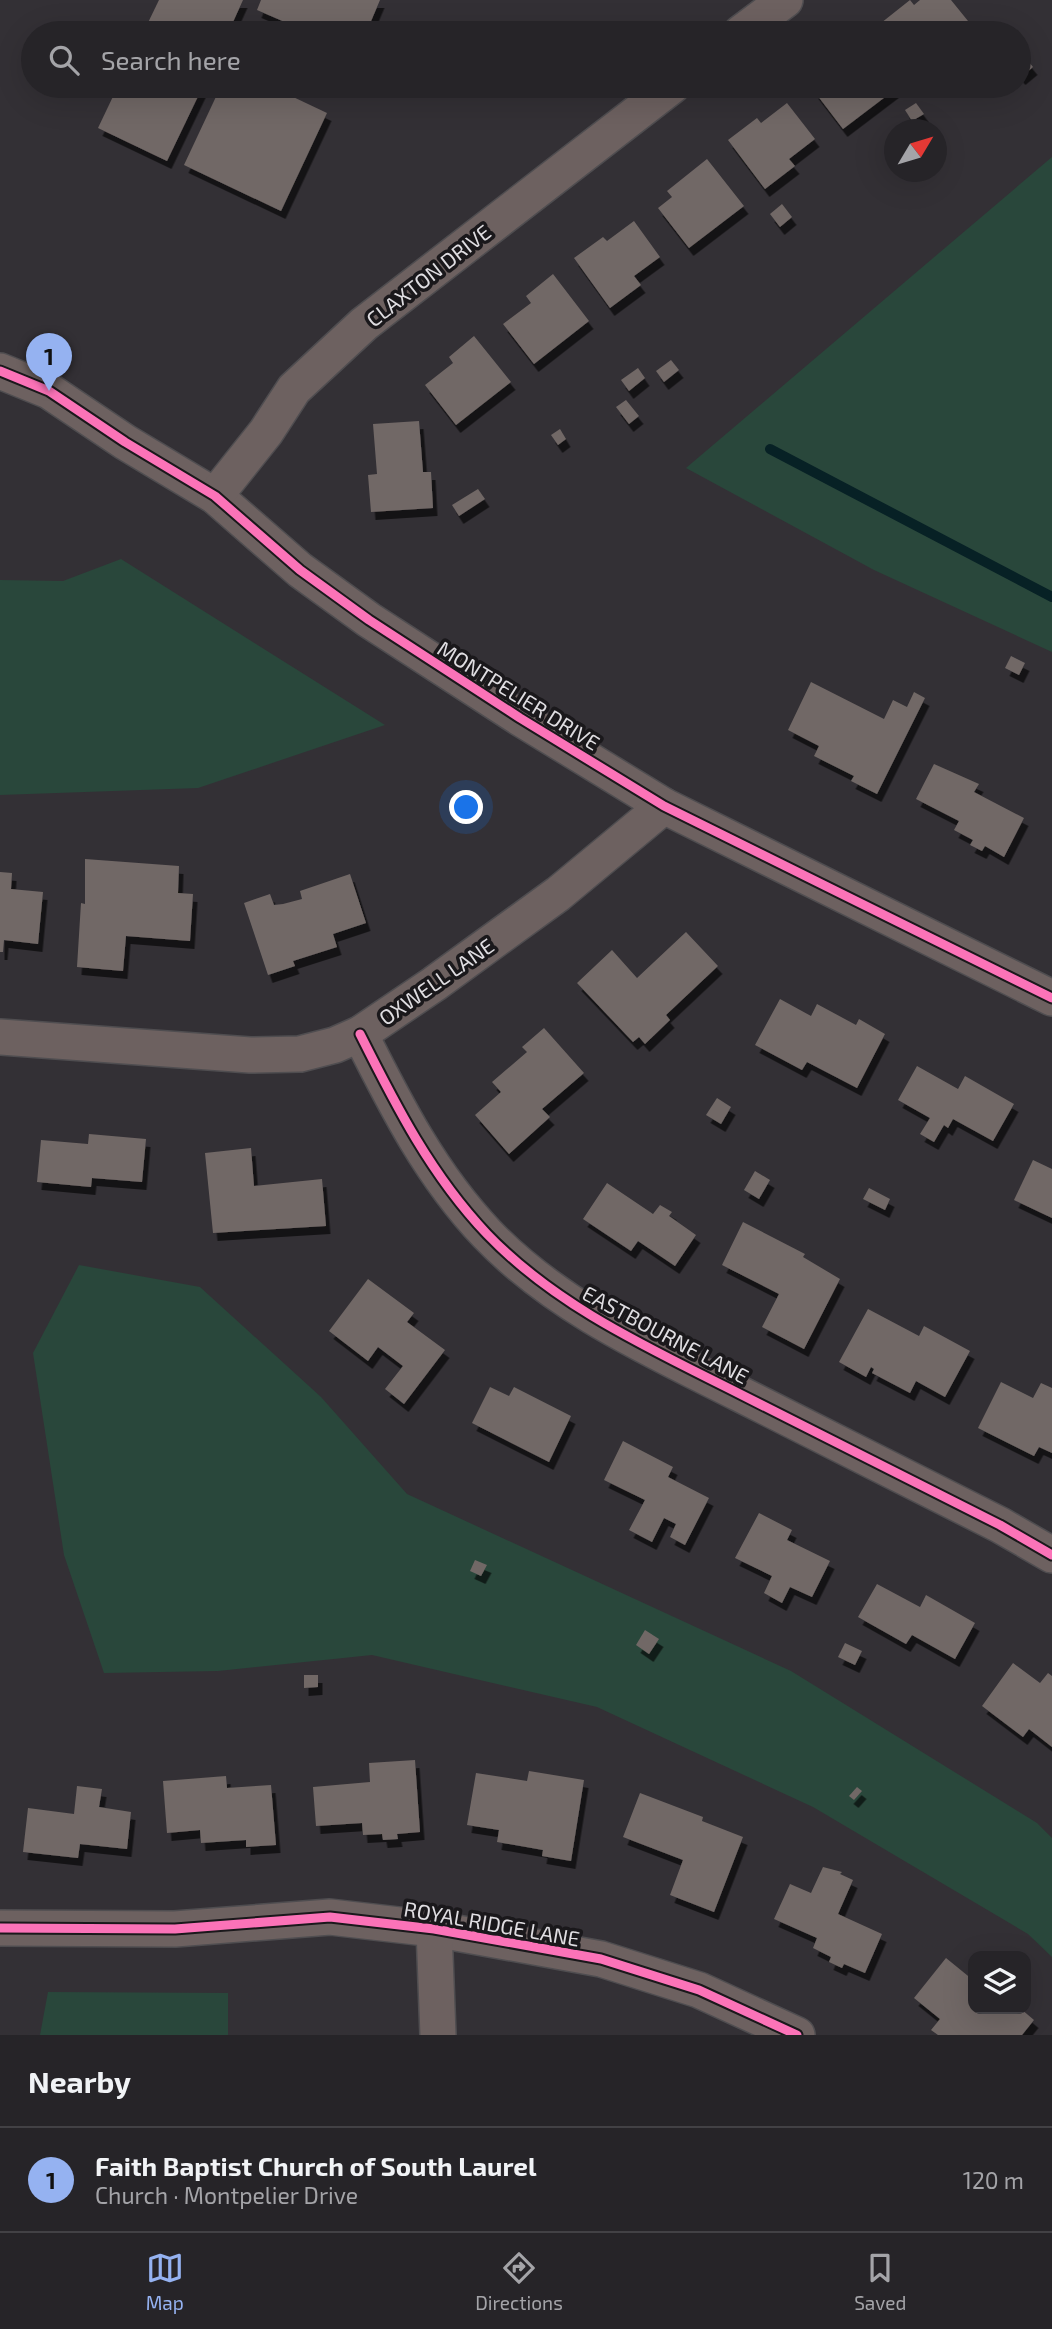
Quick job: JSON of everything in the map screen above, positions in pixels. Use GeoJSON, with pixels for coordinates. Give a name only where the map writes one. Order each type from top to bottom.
{"type":"FeatureCollection","features":[{"type":"Feature","properties":{"kind":"street"},"geometry":{"type":"LineString","coordinates":[[757,21],[785,0]]}},
{"type":"Feature","properties":{"kind":"street","name":"CLAXTON DRIVE"},"geometry":{"type":"LineString","coordinates":[[215,496],[266,432],[294,389],[330,354],[374,316],[656,98]]}},
{"type":"Feature","properties":{"kind":"street","name":"MONTPELIER DRIVE"},"geometry":{"type":"LineString","coordinates":[[0,370],[49,391],[125,442],[215,496],[300,570],[369,620],[520,718],[664,806],[1052,998]]}},
{"type":"Feature","properties":{"kind":"street","name":"OXWELL LANE"},"geometry":{"type":"LineString","coordinates":[[0,1037],[250,1055],[318,1051],[360,1034],[558,894],[664,806]]}},
{"type":"Feature","properties":{"kind":"street","name":"EASTBOURNE LANE"},"geometry":{"type":"LineString","coordinates":[[360,1034],[401,1117],[432,1165],[487,1234],[548,1288],[660,1353],[1000,1525],[1052,1555]]}},
{"type":"Feature","properties":{"kind":"street","name":"ROYAL RIDGE LANE"},"geometry":{"type":"LineString","coordinates":[[0,1928],[175,1929],[330,1917],[434,1929],[601,1959],[699,1990],[797,2035]]}},
{"type":"Feature","properties":{"kind":"street"},"geometry":{"type":"LineString","coordinates":[[434,1929],[438,2035]]}},
{"type":"Feature","properties":{"kind":"green space"},"geometry":{"type":"Polygon","coordinates":[[[1052,157],[1052,652],[874,570],[686,468],[1052,157]]]}},
{"type":"Feature","properties":{"kind":"green space"},"geometry":{"type":"Polygon","coordinates":[[[121,559],[385,725],[198,788],[0,795],[0,580],[63,581],[121,559]]]}},
{"type":"Feature","properties":{"kind":"green space"},"geometry":{"type":"Polygon","coordinates":[[[79,1265],[200,1287],[321,1397],[407,1494],[791,1671],[1037,1823],[1052,1838],[1052,1957],[1028,1934],[813,1807],[597,1707],[372,1655],[218,1671],[104,1673],[64,1555],[33,1353],[79,1265]]]}},
{"type":"Feature","properties":{"kind":"green space"},"geometry":{"type":"Polygon","coordinates":[[[48,1992],[228,1993],[228,2035],[40,2035],[48,1992]]]}},
{"type":"Feature","properties":{"kind":"building"},"geometry":{"type":"Polygon","coordinates":[[[159,0],[243,0],[233,21],[149,21],[159,0]]]}},
{"type":"Feature","properties":{"kind":"building"},"geometry":{"type":"Polygon","coordinates":[[[261,0],[380,0],[371,21],[282,21],[257,10],[261,0]]]}},
{"type":"Feature","properties":{"kind":"building"},"geometry":{"type":"Polygon","coordinates":[[[910,0],[914,5],[920,0],[951,0],[968,21],[884,21],[910,0]]]}},
{"type":"Feature","properties":{"kind":"building"},"geometry":{"type":"Polygon","coordinates":[[[112,98],[197,98],[167,161],[98,128],[112,98]]]}},
{"type":"Feature","properties":{"kind":"building"},"geometry":{"type":"Polygon","coordinates":[[[215,98],[295,98],[327,113],[281,211],[184,165],[215,98]]]}},
{"type":"Feature","properties":{"kind":"building"},"geometry":{"type":"Polygon","coordinates":[[[819,98],[884,98],[843,129],[819,98]]]}},
{"type":"Feature","properties":{"kind":"building"},"geometry":{"type":"Polygon","coordinates":[[[787,103],[815,139],[789,159],[795,166],[765,189],[728,140],[757,118],[761,123],[787,103]]]}},
{"type":"Feature","properties":{"kind":"building"},"geometry":{"type":"Polygon","coordinates":[[[916,103],[924,114],[911,119],[905,110],[916,103]]]}},
{"type":"Feature","properties":{"kind":"building"},"geometry":{"type":"Polygon","coordinates":[[[707,159],[744,206],[689,248],[658,208],[672,197],[667,191],[707,159]]]}},
{"type":"Feature","properties":{"kind":"building"},"geometry":{"type":"Polygon","coordinates":[[[782,204],[792,217],[780,227],[770,214],[782,204]]]}},
{"type":"Feature","properties":{"kind":"building"},"geometry":{"type":"Polygon","coordinates":[[[634,221],[660,257],[634,276],[641,285],[610,308],[574,258],[603,237],[607,241],[634,221]]]}},
{"type":"Feature","properties":{"kind":"building"},"geometry":{"type":"Polygon","coordinates":[[[553,274],[589,321],[534,364],[503,324],[531,303],[526,296],[553,274]]]}},
{"type":"Feature","properties":{"kind":"building"},"geometry":{"type":"Polygon","coordinates":[[[474,336],[511,382],[456,425],[425,385],[453,363],[449,357],[474,336]]]}},
{"type":"Feature","properties":{"kind":"building"},"geometry":{"type":"Polygon","coordinates":[[[671,360],[679,370],[664,382],[656,371],[671,360]]]}},
{"type":"Feature","properties":{"kind":"building"},"geometry":{"type":"Polygon","coordinates":[[[638,368],[645,378],[629,391],[621,380],[638,368]]]}},
{"type":"Feature","properties":{"kind":"building"},"geometry":{"type":"Polygon","coordinates":[[[626,400],[639,416],[629,424],[616,407],[626,400]]]}},
{"type":"Feature","properties":{"kind":"building"},"geometry":{"type":"Polygon","coordinates":[[[419,421],[423,472],[431,472],[433,508],[371,512],[368,475],[377,474],[373,424],[419,421]]]}},
{"type":"Feature","properties":{"kind":"building"},"geometry":{"type":"Polygon","coordinates":[[[560,429],[566,439],[558,445],[551,435],[560,429]]]}},
{"type":"Feature","properties":{"kind":"building"},"geometry":{"type":"Polygon","coordinates":[[[478,489],[485,499],[459,516],[452,505],[478,489]]]}},
{"type":"Feature","properties":{"kind":"building"},"geometry":{"type":"Polygon","coordinates":[[[1011,656],[1025,663],[1019,675],[1005,668],[1011,656]]]}},
{"type":"Feature","properties":{"kind":"building"},"geometry":{"type":"Polygon","coordinates":[[[811,682],[884,719],[893,700],[907,707],[914,692],[925,698],[877,794],[851,781],[854,776],[814,756],[819,746],[788,730],[811,682]]]}},
{"type":"Feature","properties":{"kind":"building"},"geometry":{"type":"Polygon","coordinates":[[[934,764],[979,784],[974,792],[1024,818],[1004,857],[985,846],[982,851],[970,845],[973,840],[954,830],[959,821],[916,799],[934,764]]]}},
{"type":"Feature","properties":{"kind":"building"},"geometry":{"type":"Polygon","coordinates":[[[85,859],[179,866],[178,893],[193,894],[190,941],[126,936],[123,971],[77,967],[81,903],[85,904],[85,859]]]}},
{"type":"Feature","properties":{"kind":"building"},"geometry":{"type":"Polygon","coordinates":[[[0,872],[12,873],[11,889],[43,892],[38,944],[4,940],[3,952],[0,952],[0,872]]]}},
{"type":"Feature","properties":{"kind":"building"},"geometry":{"type":"Polygon","coordinates":[[[350,874],[366,923],[333,934],[337,947],[293,961],[295,966],[268,975],[244,903],[270,894],[274,905],[302,899],[300,891],[350,874]]]}},
{"type":"Feature","properties":{"kind":"building"},"geometry":{"type":"Polygon","coordinates":[[[686,932],[718,966],[666,1015],[670,1020],[645,1044],[639,1037],[633,1042],[577,983],[612,950],[637,978],[686,932]]]}},
{"type":"Feature","properties":{"kind":"building"},"geometry":{"type":"Polygon","coordinates":[[[780,999],[811,1016],[817,1004],[856,1025],[859,1019],[885,1034],[857,1088],[807,1062],[802,1070],[755,1045],[780,999]]]}},
{"type":"Feature","properties":{"kind":"building"},"geometry":{"type":"Polygon","coordinates":[[[544,1028],[584,1073],[542,1109],[550,1117],[509,1154],[475,1115],[501,1092],[492,1082],[527,1052],[522,1047],[544,1028]]]}},
{"type":"Feature","properties":{"kind":"building"},"geometry":{"type":"Polygon","coordinates":[[[917,1066],[958,1089],[965,1076],[1014,1104],[993,1141],[953,1119],[948,1128],[944,1125],[934,1142],[920,1134],[930,1118],[898,1100],[917,1066]]]}},
{"type":"Feature","properties":{"kind":"building"},"geometry":{"type":"Polygon","coordinates":[[[717,1098],[731,1107],[721,1124],[706,1115],[717,1098]]]}},
{"type":"Feature","properties":{"kind":"building"},"geometry":{"type":"Polygon","coordinates":[[[89,1134],[146,1139],[142,1182],[92,1178],[91,1187],[37,1182],[41,1140],[88,1144],[89,1134]]]}},
{"type":"Feature","properties":{"kind":"building"},"geometry":{"type":"Polygon","coordinates":[[[251,1148],[254,1186],[322,1179],[326,1226],[213,1233],[205,1153],[251,1148]]]}},
{"type":"Feature","properties":{"kind":"building"},"geometry":{"type":"Polygon","coordinates":[[[1033,1160],[1052,1169],[1052,1218],[1014,1200],[1033,1160]]]}},
{"type":"Feature","properties":{"kind":"building"},"geometry":{"type":"Polygon","coordinates":[[[755,1171],[770,1180],[759,1199],[744,1190],[755,1171]]]}},
{"type":"Feature","properties":{"kind":"building"},"geometry":{"type":"Polygon","coordinates":[[[607,1183],[653,1214],[660,1205],[672,1212],[669,1216],[696,1235],[675,1266],[638,1241],[631,1251],[583,1219],[607,1183]]]}},
{"type":"Feature","properties":{"kind":"building"},"geometry":{"type":"Polygon","coordinates":[[[869,1188],[890,1199],[885,1210],[863,1199],[869,1188]]]}},
{"type":"Feature","properties":{"kind":"building"},"geometry":{"type":"Polygon","coordinates":[[[743,1222],[805,1254],[803,1257],[840,1279],[804,1349],[762,1327],[779,1294],[722,1265],[743,1222]]]}},
{"type":"Feature","properties":{"kind":"building"},"geometry":{"type":"Polygon","coordinates":[[[368,1279],[414,1313],[407,1322],[445,1350],[404,1404],[385,1389],[403,1366],[378,1347],[368,1361],[329,1331],[368,1279]]]}},
{"type":"Feature","properties":{"kind":"building"},"geometry":{"type":"Polygon","coordinates":[[[868,1309],[919,1336],[924,1326],[970,1351],[945,1397],[916,1381],[910,1393],[872,1373],[874,1369],[871,1367],[866,1377],[839,1362],[868,1309]]]}},
{"type":"Feature","properties":{"kind":"building"},"geometry":{"type":"Polygon","coordinates":[[[1001,1382],[1033,1398],[1041,1383],[1052,1388],[1052,1453],[1039,1447],[1034,1456],[978,1428],[1001,1382]]]}},
{"type":"Feature","properties":{"kind":"building"},"geometry":{"type":"Polygon","coordinates":[[[490,1387],[509,1396],[514,1387],[571,1416],[549,1462],[472,1423],[490,1387]]]}},
{"type":"Feature","properties":{"kind":"building"},"geometry":{"type":"Polygon","coordinates":[[[623,1441],[673,1467],[668,1477],[709,1498],[685,1545],[670,1537],[676,1524],[664,1518],[652,1542],[629,1530],[645,1500],[604,1480],[623,1441]]]}},
{"type":"Feature","properties":{"kind":"building"},"geometry":{"type":"Polygon","coordinates":[[[759,1513],[792,1530],[787,1540],[830,1561],[812,1597],[790,1587],[782,1603],[764,1593],[772,1576],[735,1558],[759,1513]]]}},
{"type":"Feature","properties":{"kind":"building"},"geometry":{"type":"Polygon","coordinates":[[[475,1560],[487,1565],[481,1576],[470,1571],[475,1560]]]}},
{"type":"Feature","properties":{"kind":"building"},"geometry":{"type":"Polygon","coordinates":[[[877,1584],[920,1607],[926,1595],[975,1623],[955,1659],[912,1635],[906,1644],[858,1617],[877,1584]]]}},
{"type":"Feature","properties":{"kind":"building"},"geometry":{"type":"Polygon","coordinates":[[[645,1630],[659,1639],[649,1654],[636,1645],[645,1630]]]}},
{"type":"Feature","properties":{"kind":"building"},"geometry":{"type":"Polygon","coordinates":[[[845,1643],[862,1651],[855,1665],[838,1657],[845,1643]]]}},
{"type":"Feature","properties":{"kind":"building"},"geometry":{"type":"Polygon","coordinates":[[[1013,1663],[1040,1683],[1048,1673],[1052,1676],[1052,1747],[1029,1729],[1023,1737],[982,1706],[1013,1663]]]}},
{"type":"Feature","properties":{"kind":"building"},"geometry":{"type":"Polygon","coordinates":[[[304,1675],[318,1675],[318,1687],[304,1688],[304,1675]]]}},
{"type":"Feature","properties":{"kind":"building"},"geometry":{"type":"Polygon","coordinates":[[[415,1760],[420,1832],[397,1834],[398,1839],[383,1840],[382,1834],[363,1835],[362,1823],[316,1826],[313,1787],[370,1782],[369,1763],[415,1760]]]}},
{"type":"Feature","properties":{"kind":"building"},"geometry":{"type":"Polygon","coordinates":[[[529,1771],[584,1780],[571,1861],[542,1856],[543,1850],[497,1842],[499,1830],[467,1825],[476,1773],[527,1781],[529,1771]]]}},
{"type":"Feature","properties":{"kind":"building"},"geometry":{"type":"Polygon","coordinates":[[[226,1776],[227,1788],[271,1785],[276,1845],[246,1847],[246,1840],[201,1843],[200,1830],[167,1833],[163,1781],[226,1776]]]}},
{"type":"Feature","properties":{"kind":"building"},"geometry":{"type":"Polygon","coordinates":[[[77,1786],[102,1789],[99,1807],[131,1812],[127,1849],[80,1844],[78,1858],[23,1852],[28,1808],[74,1814],[77,1786]]]}},
{"type":"Feature","properties":{"kind":"building"},"geometry":{"type":"Polygon","coordinates":[[[857,1787],[862,1791],[854,1800],[849,1796],[857,1787]]]}},
{"type":"Feature","properties":{"kind":"building"},"geometry":{"type":"Polygon","coordinates":[[[640,1793],[703,1817],[702,1821],[743,1837],[714,1912],[670,1895],[683,1860],[623,1837],[640,1793]]]}},
{"type":"Feature","properties":{"kind":"building"},"geometry":{"type":"Polygon","coordinates":[[[823,1867],[842,1872],[840,1874],[853,1880],[838,1914],[882,1934],[865,1973],[844,1964],[842,1968],[829,1962],[831,1957],[813,1948],[817,1938],[774,1919],[790,1884],[811,1893],[823,1867]]]}},
{"type":"Feature","properties":{"kind":"building"},"geometry":{"type":"Polygon","coordinates":[[[946,1958],[968,1976],[968,2014],[1027,2014],[1034,2020],[1022,2035],[938,2035],[931,2030],[940,2019],[914,1998],[946,1958]]]}},
{"type":"Feature","properties":{"kind":"waterway"},"geometry":{"type":"LineString","coordinates":[[770,449],[1052,597]]}},
{"type":"Feature","properties":{"kind":"cycle path"},"geometry":{"type":"LineString","coordinates":[[0,371],[49,391],[125,442],[215,496],[300,570],[369,620],[520,718],[664,806],[1052,998]]}},
{"type":"Feature","properties":{"kind":"cycle path"},"geometry":{"type":"LineString","coordinates":[[360,1034],[416,1139],[449,1188],[487,1234],[514,1260],[544,1283],[574,1305],[639,1343],[1000,1525],[1052,1555]]}},
{"type":"Feature","properties":{"kind":"cycle path"},"geometry":{"type":"LineString","coordinates":[[0,1928],[175,1929],[330,1917],[434,1929],[601,1959],[699,1990],[797,2035]]}},
{"type":"Feature","properties":{"kind":"place","name":"Faith Baptist Church of South Laurel"},"geometry":{"type":"Point","coordinates":[49,391]}}]}
